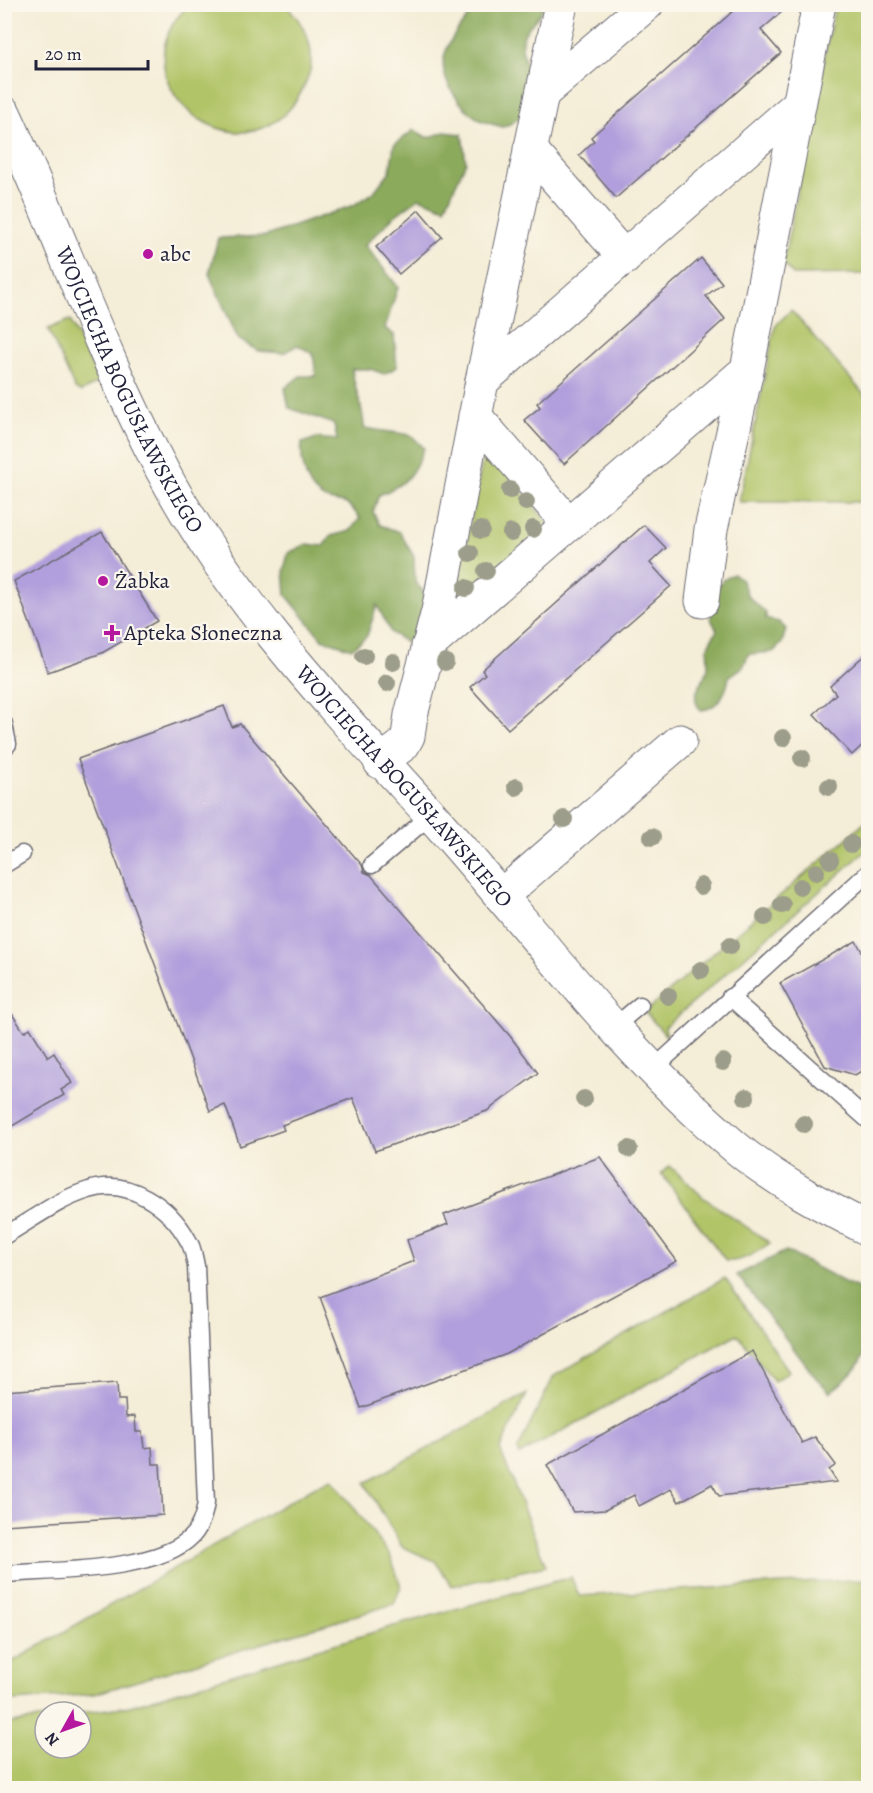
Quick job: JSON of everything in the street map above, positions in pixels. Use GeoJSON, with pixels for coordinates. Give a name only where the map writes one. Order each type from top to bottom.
{"type":"FeatureCollection","features":[{"type":"Feature","properties":{"kind":"street"},"geometry":{"type":"LineString","coordinates":[[380,762],[403,745],[408,736],[411,715],[438,611],[482,381],[561,4]]}},
{"type":"Feature","properties":{"kind":"street"},"geometry":{"type":"LineString","coordinates":[[543,93],[647,4]]}},
{"type":"Feature","properties":{"kind":"street"},"geometry":{"type":"LineString","coordinates":[[702,601],[711,529],[747,370],[819,4]]}},
{"type":"Feature","properties":{"kind":"street"},"geometry":{"type":"LineString","coordinates":[[482,381],[799,104]]}},
{"type":"Feature","properties":{"kind":"street","name":"WOJCIECHA BOGUSŁAWSKIEGO"},"geometry":{"type":"LineString","coordinates":[[4,113],[103,345],[162,471],[230,580],[380,762],[430,815],[613,1028],[652,1070],[736,1148],[806,1197],[868,1229]]}},
{"type":"Feature","properties":{"kind":"street"},"geometry":{"type":"LineString","coordinates":[[530,149],[625,258]]}},
{"type":"Feature","properties":{"kind":"street"},"geometry":{"type":"LineString","coordinates":[[428,646],[747,370]]}},
{"type":"Feature","properties":{"kind":"street"},"geometry":{"type":"LineString","coordinates":[[475,416],[568,523]]}},
{"type":"Feature","properties":{"kind":"street"},"geometry":{"type":"LineString","coordinates":[[501,896],[680,741]]}},
{"type":"Feature","properties":{"kind":"lane"},"geometry":{"type":"LineString","coordinates":[[4,724],[8,744],[4,748]]}},
{"type":"Feature","properties":{"kind":"lane"},"geometry":{"type":"LineString","coordinates":[[372,866],[430,815]]}},
{"type":"Feature","properties":{"kind":"lane"},"geometry":{"type":"LineString","coordinates":[[4,865],[22,854]]}},
{"type":"Feature","properties":{"kind":"lane"},"geometry":{"type":"LineString","coordinates":[[652,1070],[868,873]]}},
{"type":"Feature","properties":{"kind":"lane"},"geometry":{"type":"LineString","coordinates":[[730,997],[868,1120]]}},
{"type":"Feature","properties":{"kind":"lane"},"geometry":{"type":"LineString","coordinates":[[613,1028],[640,1005]]}},
{"type":"Feature","properties":{"kind":"lane"},"geometry":{"type":"LineString","coordinates":[[4,1236],[66,1199],[91,1189],[110,1187],[146,1196],[163,1208],[179,1225],[190,1242],[196,1266],[206,1503],[203,1520],[191,1537],[172,1550],[150,1559],[121,1564],[4,1574]]}},
{"type":"Feature","properties":{"kind":"green space"},"geometry":{"type":"Polygon","coordinates":[[[189,5],[285,5],[292,11],[307,36],[311,65],[309,74],[289,109],[264,127],[235,132],[207,124],[184,106],[168,82],[164,53],[174,22],[189,5]]]}},
{"type":"Feature","properties":{"kind":"green space"},"geometry":{"type":"Polygon","coordinates":[[[469,5],[544,5],[540,14],[526,30],[522,40],[531,82],[531,99],[519,118],[503,127],[480,120],[466,109],[453,94],[445,76],[443,67],[448,46],[470,14],[469,5]]]}},
{"type":"Feature","properties":{"kind":"green space"},"geometry":{"type":"Polygon","coordinates":[[[835,5],[868,5],[868,274],[793,275],[783,263],[835,5]]]}},
{"type":"Feature","properties":{"kind":"green space"},"geometry":{"type":"Polygon","coordinates":[[[414,130],[428,138],[444,132],[462,134],[466,162],[445,208],[419,198],[392,218],[365,245],[398,287],[385,328],[394,335],[397,367],[384,374],[370,369],[352,369],[364,428],[411,435],[424,448],[408,478],[379,495],[373,512],[380,525],[400,532],[414,557],[415,582],[427,596],[412,646],[391,633],[377,605],[367,636],[352,649],[322,639],[286,595],[284,571],[288,553],[307,544],[323,546],[331,536],[350,531],[360,518],[348,505],[320,496],[307,479],[302,457],[302,443],[316,438],[337,440],[334,424],[289,408],[285,388],[300,376],[316,376],[313,354],[298,345],[283,353],[258,351],[238,339],[209,274],[218,238],[266,236],[354,205],[373,193],[390,171],[394,145],[414,130]]]}},
{"type":"Feature","properties":{"kind":"green space"},"geometry":{"type":"Polygon","coordinates":[[[791,310],[868,399],[868,502],[739,502],[775,326],[791,310]]]}},
{"type":"Feature","properties":{"kind":"green space"},"geometry":{"type":"Polygon","coordinates":[[[70,320],[99,382],[81,392],[75,389],[48,329],[70,320]]]}},
{"type":"Feature","properties":{"kind":"green space"},"geometry":{"type":"Polygon","coordinates":[[[485,448],[548,523],[454,608],[485,448]]]}},
{"type":"Feature","properties":{"kind":"green space"},"geometry":{"type":"Polygon","coordinates":[[[734,574],[741,579],[748,596],[766,613],[766,619],[779,622],[786,629],[782,643],[773,652],[749,654],[743,667],[729,677],[721,699],[712,707],[701,710],[696,700],[697,690],[708,668],[709,645],[717,630],[711,619],[711,604],[719,585],[728,576],[734,574]]]}},
{"type":"Feature","properties":{"kind":"green space"},"geometry":{"type":"Polygon","coordinates":[[[868,820],[868,849],[665,1027],[667,1037],[645,1012],[868,820]]]}},
{"type":"Feature","properties":{"kind":"green space"},"geometry":{"type":"Polygon","coordinates":[[[670,1166],[704,1198],[770,1243],[744,1258],[726,1261],[661,1173],[670,1166]]]}},
{"type":"Feature","properties":{"kind":"green space"},"geometry":{"type":"Polygon","coordinates":[[[786,1251],[868,1292],[869,1324],[866,1350],[854,1371],[830,1392],[816,1378],[737,1275],[786,1251]]]}},
{"type":"Feature","properties":{"kind":"green space"},"geometry":{"type":"Polygon","coordinates":[[[725,1278],[789,1371],[774,1381],[737,1334],[519,1455],[518,1449],[554,1376],[725,1278]]]}},
{"type":"Feature","properties":{"kind":"green space"},"geometry":{"type":"Polygon","coordinates":[[[527,1394],[500,1449],[546,1566],[452,1586],[435,1561],[402,1547],[365,1483],[527,1394]]]}},
{"type":"Feature","properties":{"kind":"green space"},"geometry":{"type":"Polygon","coordinates":[[[332,1479],[390,1555],[401,1586],[394,1604],[94,1694],[5,1702],[5,1666],[314,1487],[332,1479]]]}},
{"type":"Feature","properties":{"kind":"green space"},"geometry":{"type":"Polygon","coordinates":[[[571,1577],[579,1596],[868,1579],[868,1788],[5,1788],[5,1724],[33,1720],[33,1760],[93,1760],[93,1711],[130,1706],[394,1626],[571,1577]]]}},
{"type":"Feature","properties":{"kind":"building"},"geometry":{"type":"Polygon","coordinates":[[[741,4],[791,4],[761,30],[781,53],[616,198],[579,155],[594,141],[591,137],[741,4]]]}},
{"type":"Feature","properties":{"kind":"building"},"geometry":{"type":"Polygon","coordinates":[[[419,210],[442,237],[399,274],[376,247],[419,210]]]}},
{"type":"Feature","properties":{"kind":"building"},"geometry":{"type":"Polygon","coordinates":[[[701,258],[722,283],[706,296],[725,319],[564,464],[524,420],[540,407],[537,403],[701,258]]]}},
{"type":"Feature","properties":{"kind":"building"},"geometry":{"type":"Polygon","coordinates":[[[644,525],[666,548],[650,563],[671,586],[508,729],[470,687],[485,674],[482,670],[644,525]]]}},
{"type":"Feature","properties":{"kind":"building"},"geometry":{"type":"Polygon","coordinates":[[[102,532],[157,621],[102,653],[48,672],[14,581],[102,532]]]}},
{"type":"Feature","properties":{"kind":"building"},"geometry":{"type":"Polygon","coordinates":[[[868,652],[868,740],[852,755],[814,714],[836,694],[830,686],[868,652]]]}},
{"type":"Feature","properties":{"kind":"building"},"geometry":{"type":"Polygon","coordinates":[[[224,706],[232,727],[240,724],[362,865],[364,872],[371,875],[510,1036],[538,1073],[487,1111],[375,1151],[353,1098],[282,1125],[284,1130],[240,1146],[225,1105],[210,1111],[78,759],[224,706]]]}},
{"type":"Feature","properties":{"kind":"building"},"geometry":{"type":"Polygon","coordinates":[[[856,941],[868,962],[868,1067],[855,1075],[825,1066],[780,983],[856,941]]]}},
{"type":"Feature","properties":{"kind":"building"},"geometry":{"type":"Polygon","coordinates":[[[4,1002],[24,1032],[30,1028],[48,1057],[54,1053],[72,1083],[61,1090],[64,1095],[4,1131],[4,1002]]]}},
{"type":"Feature","properties":{"kind":"building"},"geometry":{"type":"Polygon","coordinates":[[[600,1157],[677,1261],[507,1354],[361,1408],[320,1297],[414,1261],[407,1240],[448,1224],[444,1215],[600,1157]]]}},
{"type":"Feature","properties":{"kind":"building"},"geometry":{"type":"Polygon","coordinates":[[[752,1351],[802,1443],[815,1437],[836,1465],[829,1470],[837,1482],[719,1496],[712,1484],[679,1502],[671,1489],[639,1506],[634,1495],[605,1510],[573,1512],[547,1465],[752,1351]]]}},
{"type":"Feature","properties":{"kind":"building"},"geometry":{"type":"Polygon","coordinates":[[[117,1383],[118,1400],[125,1400],[126,1417],[135,1416],[136,1432],[142,1432],[144,1448],[152,1447],[153,1464],[160,1464],[163,1515],[4,1525],[4,1391],[117,1383]]]}},
{"type":"Feature","properties":{"kind":"place","name":"abc"},"geometry":{"type":"Point","coordinates":[148,254]}},
{"type":"Feature","properties":{"kind":"place","name":"Żabka"},"geometry":{"type":"Point","coordinates":[103,581]}},
{"type":"Feature","properties":{"kind":"place","name":"Apteka Słoneczna"},"geometry":{"type":"Point","coordinates":[112,633]}}]}
